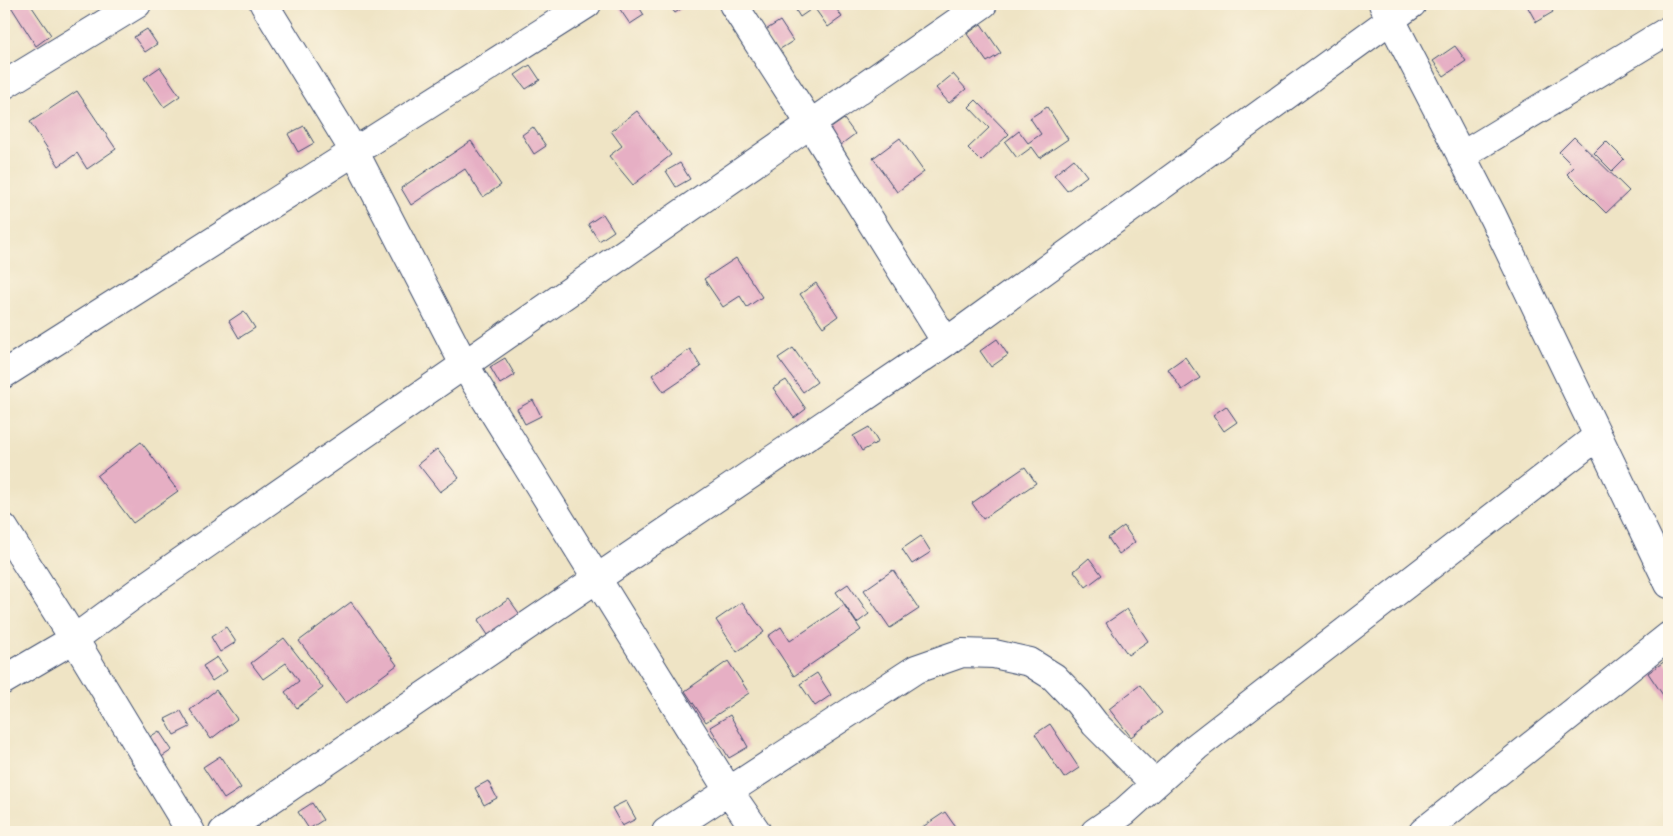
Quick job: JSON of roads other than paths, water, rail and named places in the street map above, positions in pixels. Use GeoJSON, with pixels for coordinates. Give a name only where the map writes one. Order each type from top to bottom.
{"type":"FeatureCollection","features":[{"type":"Feature","properties":{"kind":"street"},"geometry":{"type":"LineString","coordinates":[[4,85],[137,4]]}},
{"type":"Feature","properties":{"kind":"street"},"geometry":{"type":"LineString","coordinates":[[264,4],[354,152],[465,366],[728,790],[757,832]]}},
{"type":"Feature","properties":{"kind":"street"},"geometry":{"type":"LineString","coordinates":[[4,374],[587,4]]}},
{"type":"Feature","properties":{"kind":"street"},"geometry":{"type":"LineString","coordinates":[[732,4],[811,125],[946,342]]}},
{"type":"Feature","properties":{"kind":"street"},"geometry":{"type":"LineString","coordinates":[[4,680],[74,639],[146,586],[983,4]]}},
{"type":"Feature","properties":{"kind":"street"},"geometry":{"type":"LineString","coordinates":[[223,832],[946,342],[1395,9],[1461,156],[1493,217],[1669,584]]}},
{"type":"Feature","properties":{"kind":"street"},"geometry":{"type":"LineString","coordinates":[[1461,156],[1669,30]]}},
{"type":"Feature","properties":{"kind":"street"},"geometry":{"type":"LineString","coordinates":[[1095,832],[1124,812],[1196,747],[1598,436]]}},
{"type":"Feature","properties":{"kind":"street"},"geometry":{"type":"LineString","coordinates":[[4,528],[191,832]]}},
{"type":"Feature","properties":{"kind":"street"},"geometry":{"type":"LineString","coordinates":[[1423,832],[1669,636]]}},
{"type":"Feature","properties":{"kind":"street"},"geometry":{"type":"LineString","coordinates":[[666,832],[916,669],[962,653],[994,654],[1030,662],[1054,677],[1078,702],[1095,724],[1155,784]]}}]}
